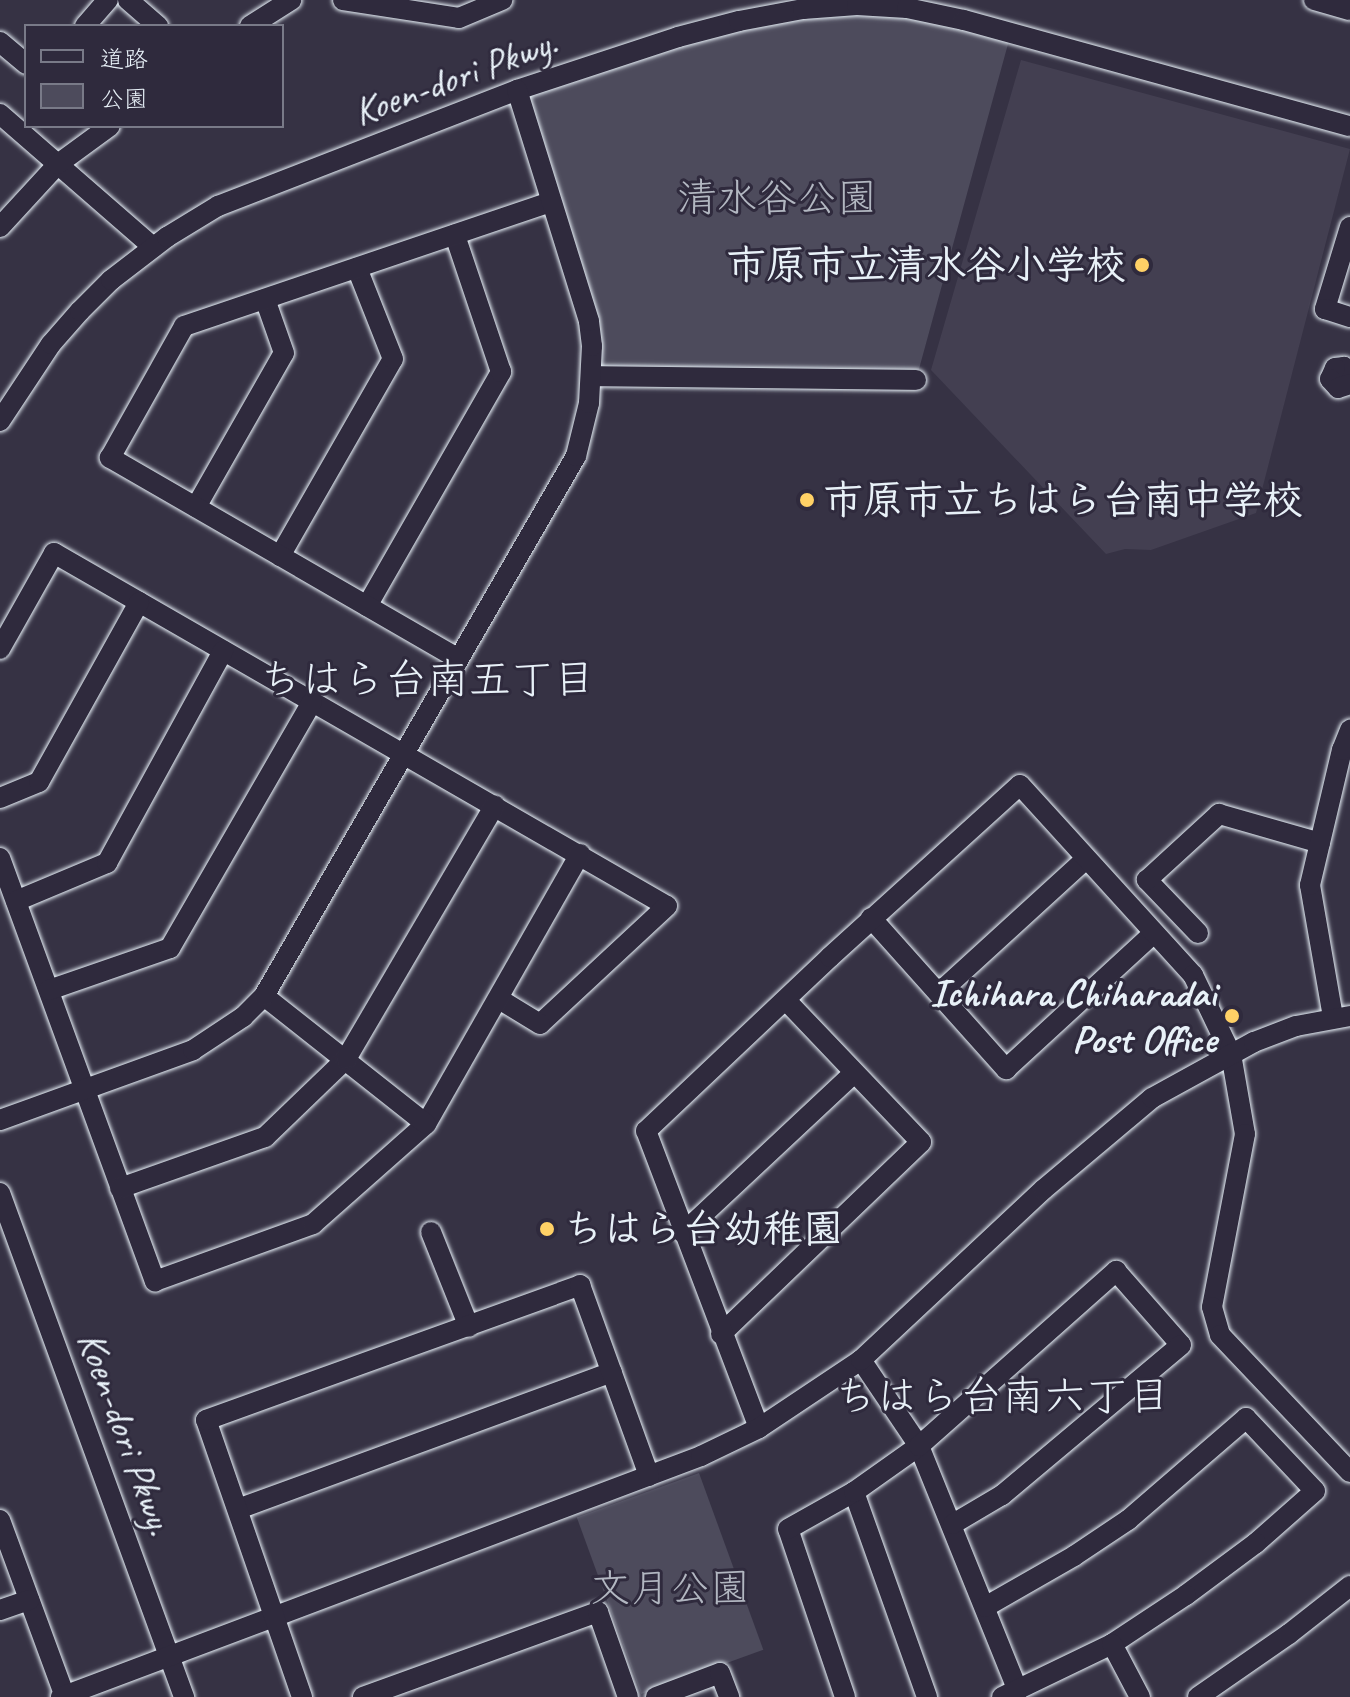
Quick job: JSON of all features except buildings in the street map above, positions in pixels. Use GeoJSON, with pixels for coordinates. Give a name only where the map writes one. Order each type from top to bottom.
{"type":"FeatureCollection","features":[{"type":"Feature","properties":{"kind":"street"},"geometry":{"type":"LineString","coordinates":[[87,24],[108,0]]}},
{"type":"Feature","properties":{"kind":"street"},"geometry":{"type":"LineString","coordinates":[[128,0],[156,24]]}},
{"type":"Feature","properties":{"kind":"street"},"geometry":{"type":"LineString","coordinates":[[343,0],[459,18],[502,0]]}},
{"type":"Feature","properties":{"kind":"street"},"geometry":{"type":"LineString","coordinates":[[1314,0],[1350,10]]}},
{"type":"Feature","properties":{"kind":"street"},"geometry":{"type":"LineString","coordinates":[[253,24],[287,1]]}},
{"type":"Feature","properties":{"kind":"street","name":"Koen-dori Pkwy."},"geometry":{"type":"LineString","coordinates":[[0,421],[51,344],[111,280],[153,247],[218,206],[255,189],[517,90],[678,37],[803,9],[857,5],[951,8],[1350,126]]}},
{"type":"Feature","properties":{"kind":"street"},"geometry":{"type":"LineString","coordinates":[[0,42],[24,62]]}},
{"type":"Feature","properties":{"kind":"street"},"geometry":{"type":"LineString","coordinates":[[0,1120],[193,1050],[243,1017],[264,996],[576,456],[589,403],[589,321],[517,90]]}},
{"type":"Feature","properties":{"kind":"street"},"geometry":{"type":"LineString","coordinates":[[0,114],[153,247]]}},
{"type":"Feature","properties":{"kind":"street"},"geometry":{"type":"LineString","coordinates":[[0,227],[58,164],[107,128]]}},
{"type":"Feature","properties":{"kind":"street"},"geometry":{"type":"LineString","coordinates":[[457,658],[110,458],[184,326],[551,202]]}},
{"type":"Feature","properties":{"kind":"street"},"geometry":{"type":"LineString","coordinates":[[1350,227],[1325,309],[1350,317]]}},
{"type":"Feature","properties":{"kind":"street"},"geometry":{"type":"LineString","coordinates":[[367,606],[501,372],[455,235]]}},
{"type":"Feature","properties":{"kind":"street"},"geometry":{"type":"LineString","coordinates":[[280,556],[393,359],[357,268]]}},
{"type":"Feature","properties":{"kind":"street"},"geometry":{"type":"LineString","coordinates":[[196,507],[284,353],[265,299]]}},
{"type":"Feature","properties":{"kind":"street"},"geometry":{"type":"LineString","coordinates":[[1350,372],[1340,367],[1330,375],[1331,383],[1338,388],[1350,384]]}},
{"type":"Feature","properties":{"kind":"street"},"geometry":{"type":"LineString","coordinates":[[591,376],[916,380]]}},
{"type":"Feature","properties":{"kind":"street"},"geometry":{"type":"LineString","coordinates":[[0,649],[54,553],[667,906],[540,1024],[499,999]]}},
{"type":"Feature","properties":{"kind":"street"},"geometry":{"type":"LineString","coordinates":[[0,798],[39,782],[139,602]]}},
{"type":"Feature","properties":{"kind":"street"},"geometry":{"type":"LineString","coordinates":[[16,901],[107,863],[223,651]]}},
{"type":"Feature","properties":{"kind":"street"},"geometry":{"type":"LineString","coordinates":[[49,990],[170,948],[312,702]]}},
{"type":"Feature","properties":{"kind":"street"},"geometry":{"type":"LineString","coordinates":[[0,1520],[64,1697],[649,1476],[759,1428],[861,1360],[1044,1189],[1152,1098],[1231,1054],[1296,1026],[1342,1017],[1310,885],[1342,750],[1350,730]]}},
{"type":"Feature","properties":{"kind":"street"},"geometry":{"type":"LineString","coordinates":[[759,1428],[646,1131],[871,918],[1020,785],[1193,975],[1231,1054],[1245,1134],[1212,1307],[1220,1335],[1350,1472]]}},
{"type":"Feature","properties":{"kind":"street"},"geometry":{"type":"LineString","coordinates":[[120,1188],[265,1137],[346,1059],[495,805]]}},
{"type":"Feature","properties":{"kind":"street"},"geometry":{"type":"LineString","coordinates":[[1198,933],[1147,880],[1219,814],[1320,843]]}},
{"type":"Feature","properties":{"kind":"street"},"geometry":{"type":"LineString","coordinates":[[0,858],[155,1281],[313,1224],[426,1124],[580,854]]}},
{"type":"Feature","properties":{"kind":"street"},"geometry":{"type":"LineString","coordinates":[[939,993],[1086,859]]}},
{"type":"Feature","properties":{"kind":"street"},"geometry":{"type":"LineString","coordinates":[[871,918],[1006,1069],[1153,934]]}},
{"type":"Feature","properties":{"kind":"street"},"geometry":{"type":"LineString","coordinates":[[264,996],[426,1124]]}},
{"type":"Feature","properties":{"kind":"street"},"geometry":{"type":"LineString","coordinates":[[721,1334],[921,1142],[786,1000]]}},
{"type":"Feature","properties":{"kind":"street"},"geometry":{"type":"LineString","coordinates":[[683,1233],[854,1073]]}},
{"type":"Feature","properties":{"kind":"street","name":"Koen-dori Pkwy."},"geometry":{"type":"LineString","coordinates":[[0,1193],[184,1697]]}},
{"type":"Feature","properties":{"kind":"street"},"geometry":{"type":"LineString","coordinates":[[431,1232],[469,1327]]}},
{"type":"Feature","properties":{"kind":"street"},"geometry":{"type":"LineString","coordinates":[[845,1697],[788,1529],[854,1492],[919,1446],[1116,1271],[1181,1345],[1002,1495],[953,1524]]}},
{"type":"Feature","properties":{"kind":"street"},"geometry":{"type":"LineString","coordinates":[[302,1697],[206,1420],[580,1285],[649,1476]]}},
{"type":"Feature","properties":{"kind":"street"},"geometry":{"type":"LineString","coordinates":[[861,1360],[919,1446],[985,1607],[1010,1694],[1112,1644],[1256,1543],[1315,1491],[1246,1418],[1128,1520],[985,1607]]}},
{"type":"Feature","properties":{"kind":"street"},"geometry":{"type":"LineString","coordinates":[[238,1509],[612,1372]]}},
{"type":"Feature","properties":{"kind":"street"},"geometry":{"type":"LineString","coordinates":[[854,1492],[927,1697]]}},
{"type":"Feature","properties":{"kind":"street"},"geometry":{"type":"LineString","coordinates":[[1198,1697],[1289,1634],[1350,1586]]}},
{"type":"Feature","properties":{"kind":"street"},"geometry":{"type":"LineString","coordinates":[[0,1610],[29,1600]]}},
{"type":"Feature","properties":{"kind":"street"},"geometry":{"type":"LineString","coordinates":[[363,1697],[598,1612],[628,1697]]}},
{"type":"Feature","properties":{"kind":"street"},"geometry":{"type":"LineString","coordinates":[[1112,1644],[1140,1697]]}},
{"type":"Feature","properties":{"kind":"street"},"geometry":{"type":"LineString","coordinates":[[656,1697],[720,1673],[729,1697]]}},
{"type":"Feature","properties":{"kind":"shaded area","name":"市原市立清水谷小学校"},"geometry":{"type":"Polygon","coordinates":[[[1021,60],[1350,149],[1256,513],[1151,550],[1125,549],[1106,554],[931,370],[1021,60]]]}},
{"type":"Feature","properties":{"kind":"green space","name":"清水谷公園"},"geometry":{"type":"Polygon","coordinates":[[[857,5],[1011,33],[916,380],[591,376],[589,321],[517,90],[678,37],[857,5]]]}},
{"type":"Feature","properties":{"kind":"green space","name":"文月公園"},"geometry":{"type":"Polygon","coordinates":[[[699,1473],[763,1650],[641,1694],[577,1517],[699,1473]]]}},
{"type":"Feature","properties":{"kind":"place","name":"市原市立清水谷小学校"},"geometry":{"type":"Point","coordinates":[1142,265]}},
{"type":"Feature","properties":{"kind":"place","name":"市原市立ちはら台南中学校"},"geometry":{"type":"Point","coordinates":[807,500]}},
{"type":"Feature","properties":{"kind":"place","name":"Ichihara Chiharadai Post Office"},"geometry":{"type":"Point","coordinates":[1232,1016]}},
{"type":"Feature","properties":{"kind":"place","name":"ちはら台幼稚園"},"geometry":{"type":"Point","coordinates":[547,1229]}},
{"type":"Feature","properties":{"kind":"district","name":"ちはら台南五丁目"},"geometry":{"type":"Point","coordinates":[427,680]}},
{"type":"Feature","properties":{"kind":"district","name":"ちはら台南六丁目"},"geometry":{"type":"Point","coordinates":[1002,1397]}}]}
